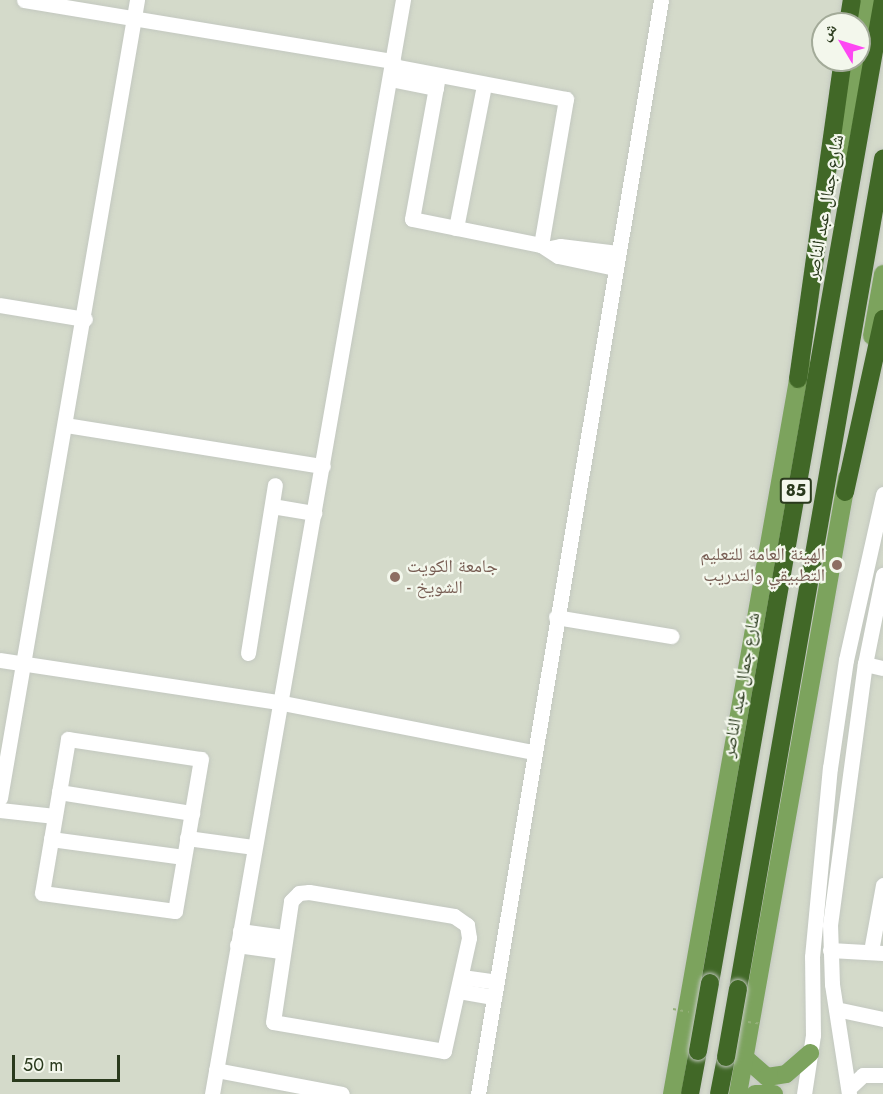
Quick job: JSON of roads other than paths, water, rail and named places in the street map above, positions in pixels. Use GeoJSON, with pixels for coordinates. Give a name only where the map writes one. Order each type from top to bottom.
{"type":"FeatureCollection","features":[{"type":"Feature","properties":{"kind":"highway","name":"شارع جمال عبد الناصر"},"geometry":{"type":"LineString","coordinates":[[690,1094],[883,0]]}},
{"type":"Feature","properties":{"kind":"highway"},"geometry":{"type":"LineString","coordinates":[[798,379],[841,72]]}},
{"type":"Feature","properties":{"kind":"highway","name":"85"},"geometry":{"type":"LineString","coordinates":[[719,1094],[883,159]]}},
{"type":"Feature","properties":{"kind":"highway"},"geometry":{"type":"LineString","coordinates":[[845,492],[883,319]]}},
{"type":"Feature","properties":{"kind":"main road"},"geometry":{"type":"LineString","coordinates":[[672,1094],[853,72]]}},
{"type":"Feature","properties":{"kind":"main road"},"geometry":{"type":"LineString","coordinates":[[738,1094],[883,274]]}},
{"type":"Feature","properties":{"kind":"main road"},"geometry":{"type":"LineString","coordinates":[[744,1057],[767,1077],[786,1074],[810,1053]]}},
{"type":"Feature","properties":{"kind":"main road"},"geometry":{"type":"LineString","coordinates":[[755,1094],[774,1094]]}},
{"type":"Feature","properties":{"kind":"street"},"geometry":{"type":"LineString","coordinates":[[24,0],[392,68],[437,82],[484,84],[566,99],[546,247]]}},
{"type":"Feature","properties":{"kind":"street"},"geometry":{"type":"LineString","coordinates":[[0,798],[85,319],[137,0]]}},
{"type":"Feature","properties":{"kind":"street"},"geometry":{"type":"LineString","coordinates":[[212,1094],[278,702],[323,466],[403,0]]}},
{"type":"Feature","properties":{"kind":"street"},"geometry":{"type":"LineString","coordinates":[[478,1094],[533,752],[661,0]]}},
{"type":"Feature","properties":{"kind":"street"},"geometry":{"type":"LineString","coordinates":[[437,82],[412,219],[546,247],[558,256],[616,261]]}},
{"type":"Feature","properties":{"kind":"street"},"geometry":{"type":"LineString","coordinates":[[456,228],[484,84]]}},
{"type":"Feature","properties":{"kind":"street"},"geometry":{"type":"LineString","coordinates":[[0,304],[85,319]]}},
{"type":"Feature","properties":{"kind":"street"},"geometry":{"type":"LineString","coordinates":[[66,425],[323,466]]}},
{"type":"Feature","properties":{"kind":"street"},"geometry":{"type":"LineString","coordinates":[[248,653],[275,485]]}},
{"type":"Feature","properties":{"kind":"street"},"geometry":{"type":"LineString","coordinates":[[804,1094],[810,1053],[812,957],[830,768],[846,660],[883,494]]}},
{"type":"Feature","properties":{"kind":"street"},"geometry":{"type":"LineString","coordinates":[[272,506],[314,513]]}},
{"type":"Feature","properties":{"kind":"street"},"geometry":{"type":"LineString","coordinates":[[849,1091],[836,1009],[830,950],[842,826],[865,664],[880,599],[883,574]]}},
{"type":"Feature","properties":{"kind":"street"},"geometry":{"type":"LineString","coordinates":[[556,617],[671,636]]}},
{"type":"Feature","properties":{"kind":"street"},"geometry":{"type":"LineString","coordinates":[[0,660],[278,702],[533,752]]}},
{"type":"Feature","properties":{"kind":"street"},"geometry":{"type":"LineString","coordinates":[[865,664],[883,668]]}},
{"type":"Feature","properties":{"kind":"street"},"geometry":{"type":"LineString","coordinates":[[68,739],[201,759],[192,813],[175,911],[42,893],[68,739]]}},
{"type":"Feature","properties":{"kind":"street"},"geometry":{"type":"LineString","coordinates":[[59,792],[192,813]]}},
{"type":"Feature","properties":{"kind":"street"},"geometry":{"type":"LineString","coordinates":[[0,810],[55,816]]}},
{"type":"Feature","properties":{"kind":"street"},"geometry":{"type":"LineString","coordinates":[[187,838],[254,847]]}},
{"type":"Feature","properties":{"kind":"street"},"geometry":{"type":"LineString","coordinates":[[51,839],[184,857]]}},
{"type":"Feature","properties":{"kind":"street"},"geometry":{"type":"LineString","coordinates":[[830,950],[877,952],[883,885]]}},
{"type":"Feature","properties":{"kind":"street"},"geometry":{"type":"LineString","coordinates":[[309,891],[454,916],[467,925],[469,938],[460,984],[444,1052],[277,1025],[272,1018],[282,944],[291,902],[299,893],[309,891]]}},
{"type":"Feature","properties":{"kind":"street"},"geometry":{"type":"LineString","coordinates":[[238,938],[282,944]]}},
{"type":"Feature","properties":{"kind":"street"},"geometry":{"type":"LineString","coordinates":[[460,984],[495,989]]}},
{"type":"Feature","properties":{"kind":"street"},"geometry":{"type":"LineString","coordinates":[[836,1009],[883,1019]]}},
{"type":"Feature","properties":{"kind":"street"},"geometry":{"type":"LineString","coordinates":[[216,1070],[342,1094]]}},
{"type":"Feature","properties":{"kind":"street"},"geometry":{"type":"LineString","coordinates":[[849,1091],[863,1075],[883,1075]]}},
{"type":"Feature","properties":{"kind":"place","name":"الهيئة العامة للتعليم التطبيقي والتدريب"},"geometry":{"type":"Point","coordinates":[837,565]}},
{"type":"Feature","properties":{"kind":"place","name":"جامعة الكويت - الشويخ"},"geometry":{"type":"Point","coordinates":[395,577]}}]}
